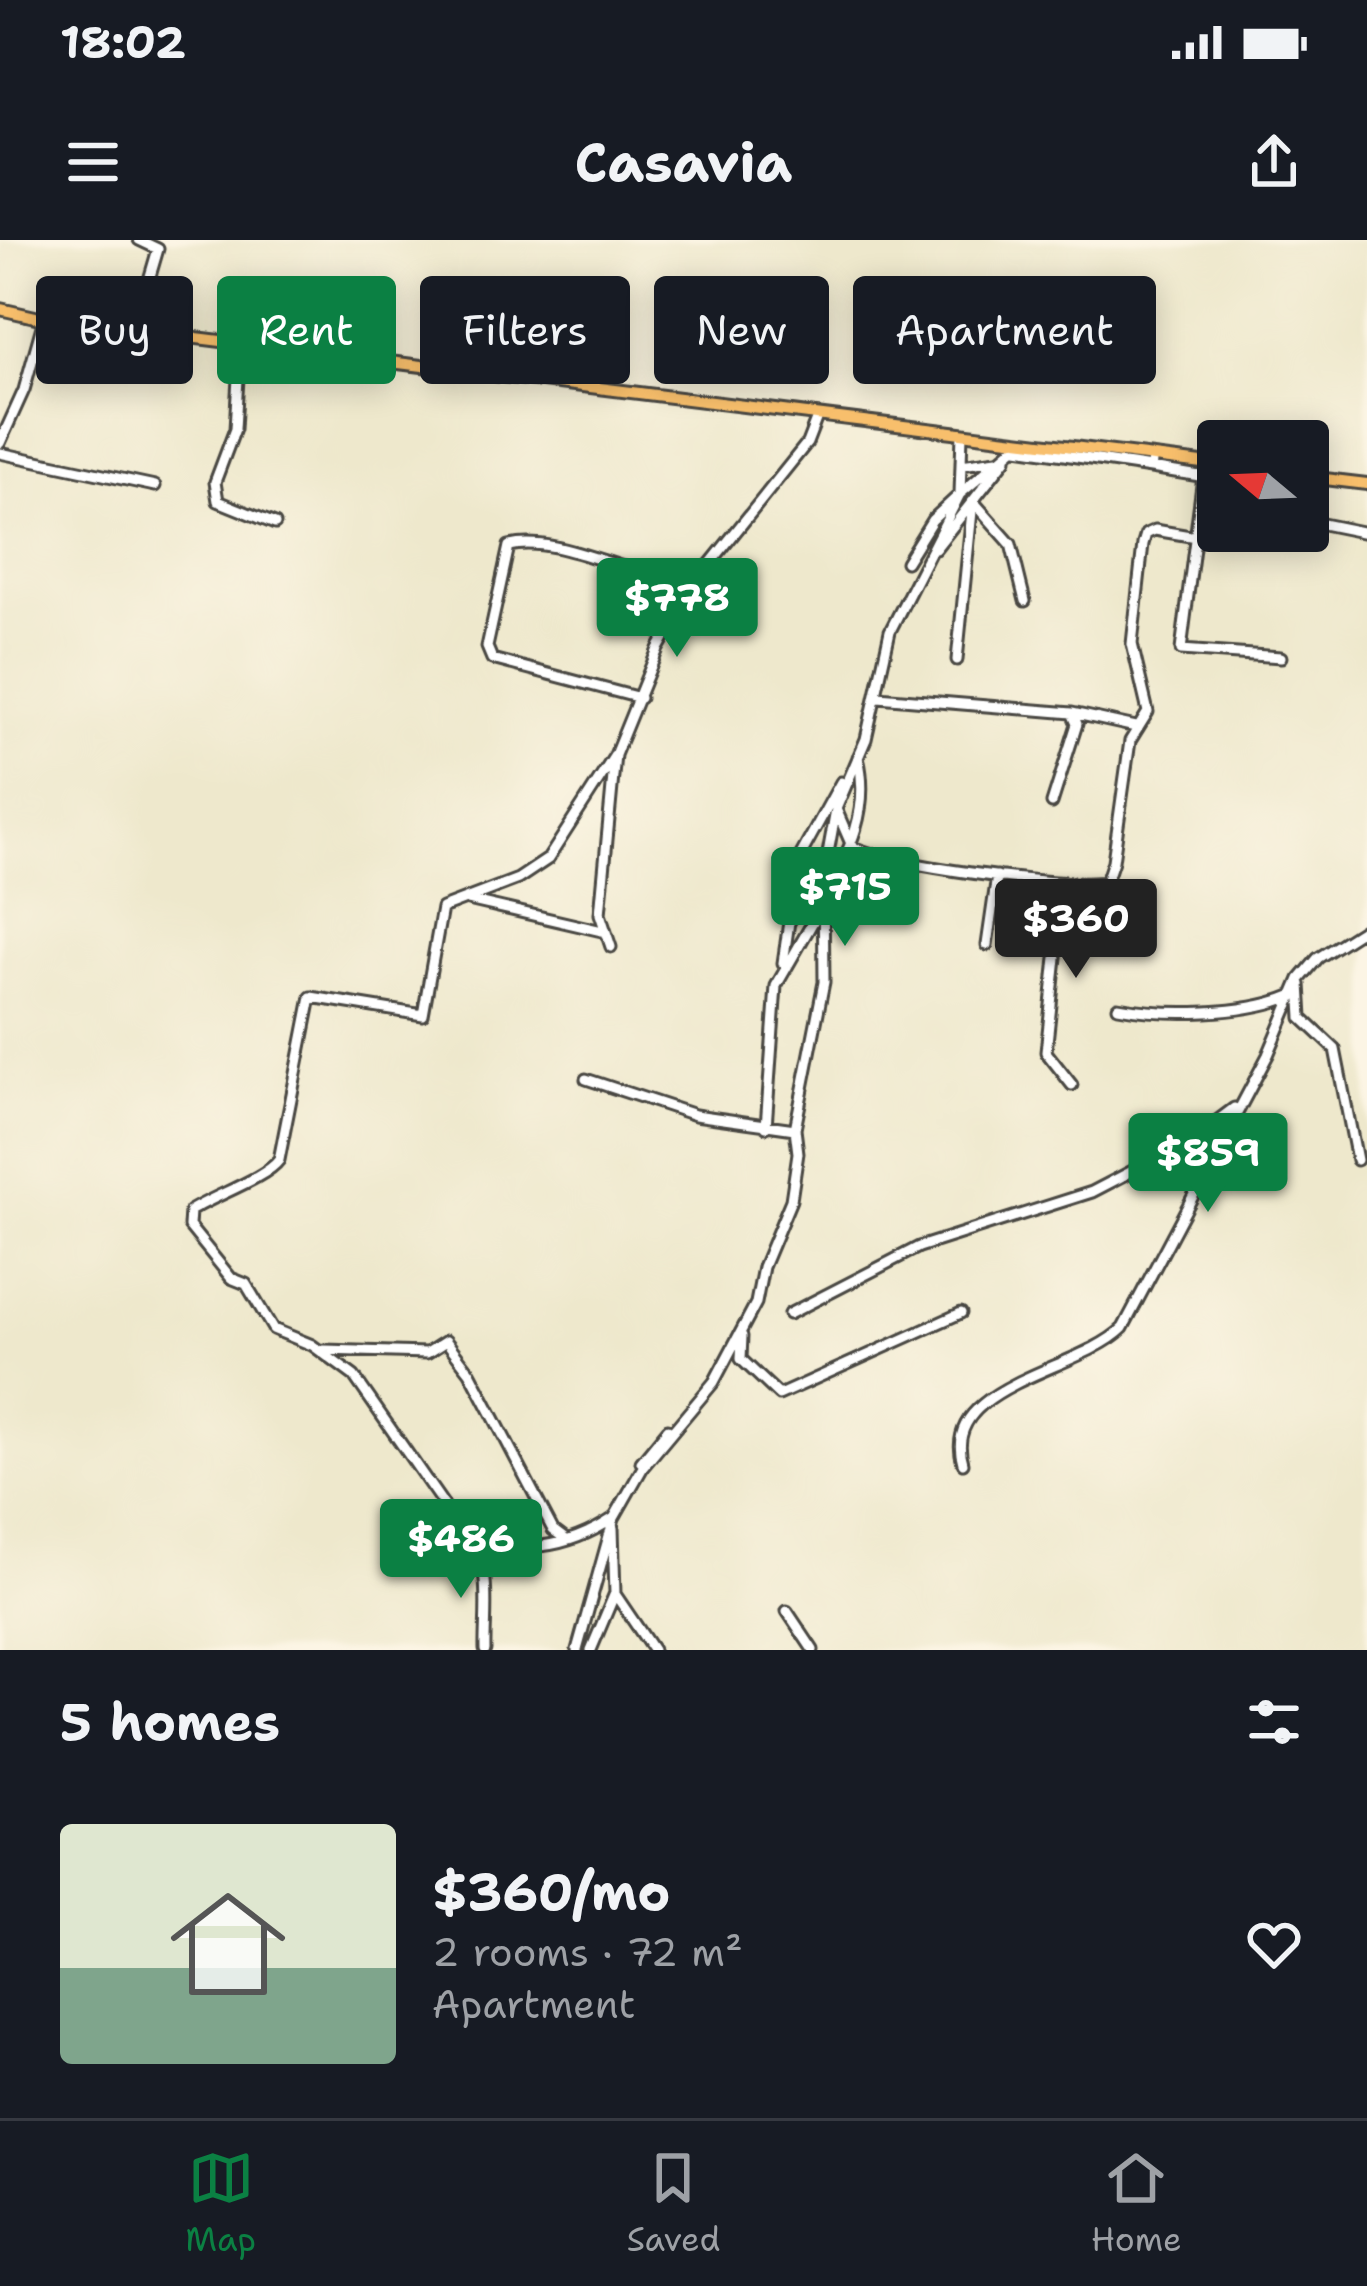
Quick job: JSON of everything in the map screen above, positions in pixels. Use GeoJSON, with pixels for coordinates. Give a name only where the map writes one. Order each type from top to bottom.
{"type":"FeatureCollection","features":[{"type":"Feature","properties":{"kind":"main road"},"geometry":{"type":"LineString","coordinates":[[0,309],[36,317]]}},
{"type":"Feature","properties":{"kind":"main road"},"geometry":{"type":"LineString","coordinates":[[396,364],[1197,464]]}},
{"type":"Feature","properties":{"kind":"main road"},"geometry":{"type":"LineString","coordinates":[[1329,479],[1367,484]]}},
{"type":"Feature","properties":{"kind":"street"},"geometry":{"type":"LineString","coordinates":[[139,240],[158,248],[148,276]]}},
{"type":"Feature","properties":{"kind":"street"},"geometry":{"type":"LineString","coordinates":[[0,443],[24,391],[36,348]]}},
{"type":"Feature","properties":{"kind":"street"},"geometry":{"type":"LineString","coordinates":[[237,384],[235,429],[216,490],[218,501],[274,524]]}},
{"type":"Feature","properties":{"kind":"street"},"geometry":{"type":"LineString","coordinates":[[468,900],[548,860],[615,755],[658,649],[697,580],[807,443],[817,417]]}},
{"type":"Feature","properties":{"kind":"street"},"geometry":{"type":"LineString","coordinates":[[577,1650],[613,1520],[643,1466],[723,1368],[756,1303],[761,1274],[789,1207],[798,1154],[795,1129],[824,982],[821,902],[836,809],[878,698],[890,631],[960,494],[962,434]]}},
{"type":"Feature","properties":{"kind":"street"},"geometry":{"type":"LineString","coordinates":[[906,562],[932,520],[1020,445]]}},
{"type":"Feature","properties":{"kind":"street"},"geometry":{"type":"LineString","coordinates":[[0,453],[155,486]]}},
{"type":"Feature","properties":{"kind":"street"},"geometry":{"type":"LineString","coordinates":[[961,465],[1005,458]]}},
{"type":"Feature","properties":{"kind":"street"},"geometry":{"type":"LineString","coordinates":[[928,558],[1005,458]]}},
{"type":"Feature","properties":{"kind":"street"},"geometry":{"type":"LineString","coordinates":[[1152,462],[1197,475]]}},
{"type":"Feature","properties":{"kind":"street"},"geometry":{"type":"LineString","coordinates":[[973,501],[1011,544],[1025,601]]}},
{"type":"Feature","properties":{"kind":"street"},"geometry":{"type":"LineString","coordinates":[[957,660],[973,501]]}},
{"type":"Feature","properties":{"kind":"street"},"geometry":{"type":"LineString","coordinates":[[1329,525],[1367,533]]}},
{"type":"Feature","properties":{"kind":"street"},"geometry":{"type":"LineString","coordinates":[[1197,528],[1181,650],[1280,657]]}},
{"type":"Feature","properties":{"kind":"street"},"geometry":{"type":"LineString","coordinates":[[836,809],[852,846],[885,858],[1087,886],[1106,882],[1111,875],[1126,764],[1136,728],[1148,712],[1132,644],[1146,534],[1155,530],[1196,537]]}},
{"type":"Feature","properties":{"kind":"street"},"geometry":{"type":"LineString","coordinates":[[640,698],[492,659],[487,647],[509,545],[573,554],[671,580],[697,580]]}},
{"type":"Feature","properties":{"kind":"street"},"geometry":{"type":"LineString","coordinates":[[878,698],[1072,713],[1136,728]]}},
{"type":"Feature","properties":{"kind":"street"},"geometry":{"type":"LineString","coordinates":[[1052,803],[1077,724],[1072,713]]}},
{"type":"Feature","properties":{"kind":"street"},"geometry":{"type":"LineString","coordinates":[[611,947],[602,931],[615,755]]}},
{"type":"Feature","properties":{"kind":"street"},"geometry":{"type":"LineString","coordinates":[[783,965],[806,941],[852,846],[864,784],[858,757]]}},
{"type":"Feature","properties":{"kind":"street"},"geometry":{"type":"LineString","coordinates":[[766,1127],[772,1016],[798,860],[853,770]]}},
{"type":"Feature","properties":{"kind":"street"},"geometry":{"type":"LineString","coordinates":[[786,928],[827,857]]}},
{"type":"Feature","properties":{"kind":"street"},"geometry":{"type":"LineString","coordinates":[[987,945],[997,875]]}},
{"type":"Feature","properties":{"kind":"street"},"geometry":{"type":"LineString","coordinates":[[1064,882],[1046,1052],[1072,1085]]}},
{"type":"Feature","properties":{"kind":"street"},"geometry":{"type":"LineString","coordinates":[[485,1650],[478,1550],[355,1376],[319,1349],[272,1329],[246,1284],[231,1278],[193,1235],[190,1210],[218,1191],[256,1178],[279,1160],[311,997],[423,1015],[442,908],[447,902],[468,900],[602,931]]}},
{"type":"Feature","properties":{"kind":"street"},"geometry":{"type":"LineString","coordinates":[[963,1462],[957,1439],[971,1410],[1104,1347],[1123,1328],[1268,1055],[1300,979],[1318,958],[1367,927]]}},
{"type":"Feature","properties":{"kind":"street"},"geometry":{"type":"LineString","coordinates":[[1300,979],[1303,1018],[1335,1049],[1357,1160]]}},
{"type":"Feature","properties":{"kind":"street"},"geometry":{"type":"LineString","coordinates":[[1118,1007],[1180,1016],[1213,1007],[1268,1006],[1291,996]]}},
{"type":"Feature","properties":{"kind":"street"},"geometry":{"type":"LineString","coordinates":[[586,1078],[695,1115],[795,1129]]}},
{"type":"Feature","properties":{"kind":"street"},"geometry":{"type":"LineString","coordinates":[[789,1314],[904,1252],[1092,1192],[1190,1141],[1238,1104]]}},
{"type":"Feature","properties":{"kind":"street"},"geometry":{"type":"LineString","coordinates":[[741,1330],[741,1359],[779,1395],[962,1313]]}},
{"type":"Feature","properties":{"kind":"street"},"geometry":{"type":"LineString","coordinates":[[319,1349],[427,1353],[446,1341],[470,1372],[553,1530],[568,1540]]}},
{"type":"Feature","properties":{"kind":"street"},"geometry":{"type":"LineString","coordinates":[[466,1538],[524,1550],[568,1540],[613,1520]]}},
{"type":"Feature","properties":{"kind":"street"},"geometry":{"type":"LineString","coordinates":[[591,1650],[615,1593],[613,1520]]}},
{"type":"Feature","properties":{"kind":"street"},"geometry":{"type":"LineString","coordinates":[[615,1593],[652,1650]]}},
{"type":"Feature","properties":{"kind":"street"},"geometry":{"type":"LineString","coordinates":[[787,1611],[810,1647]]}}]}
